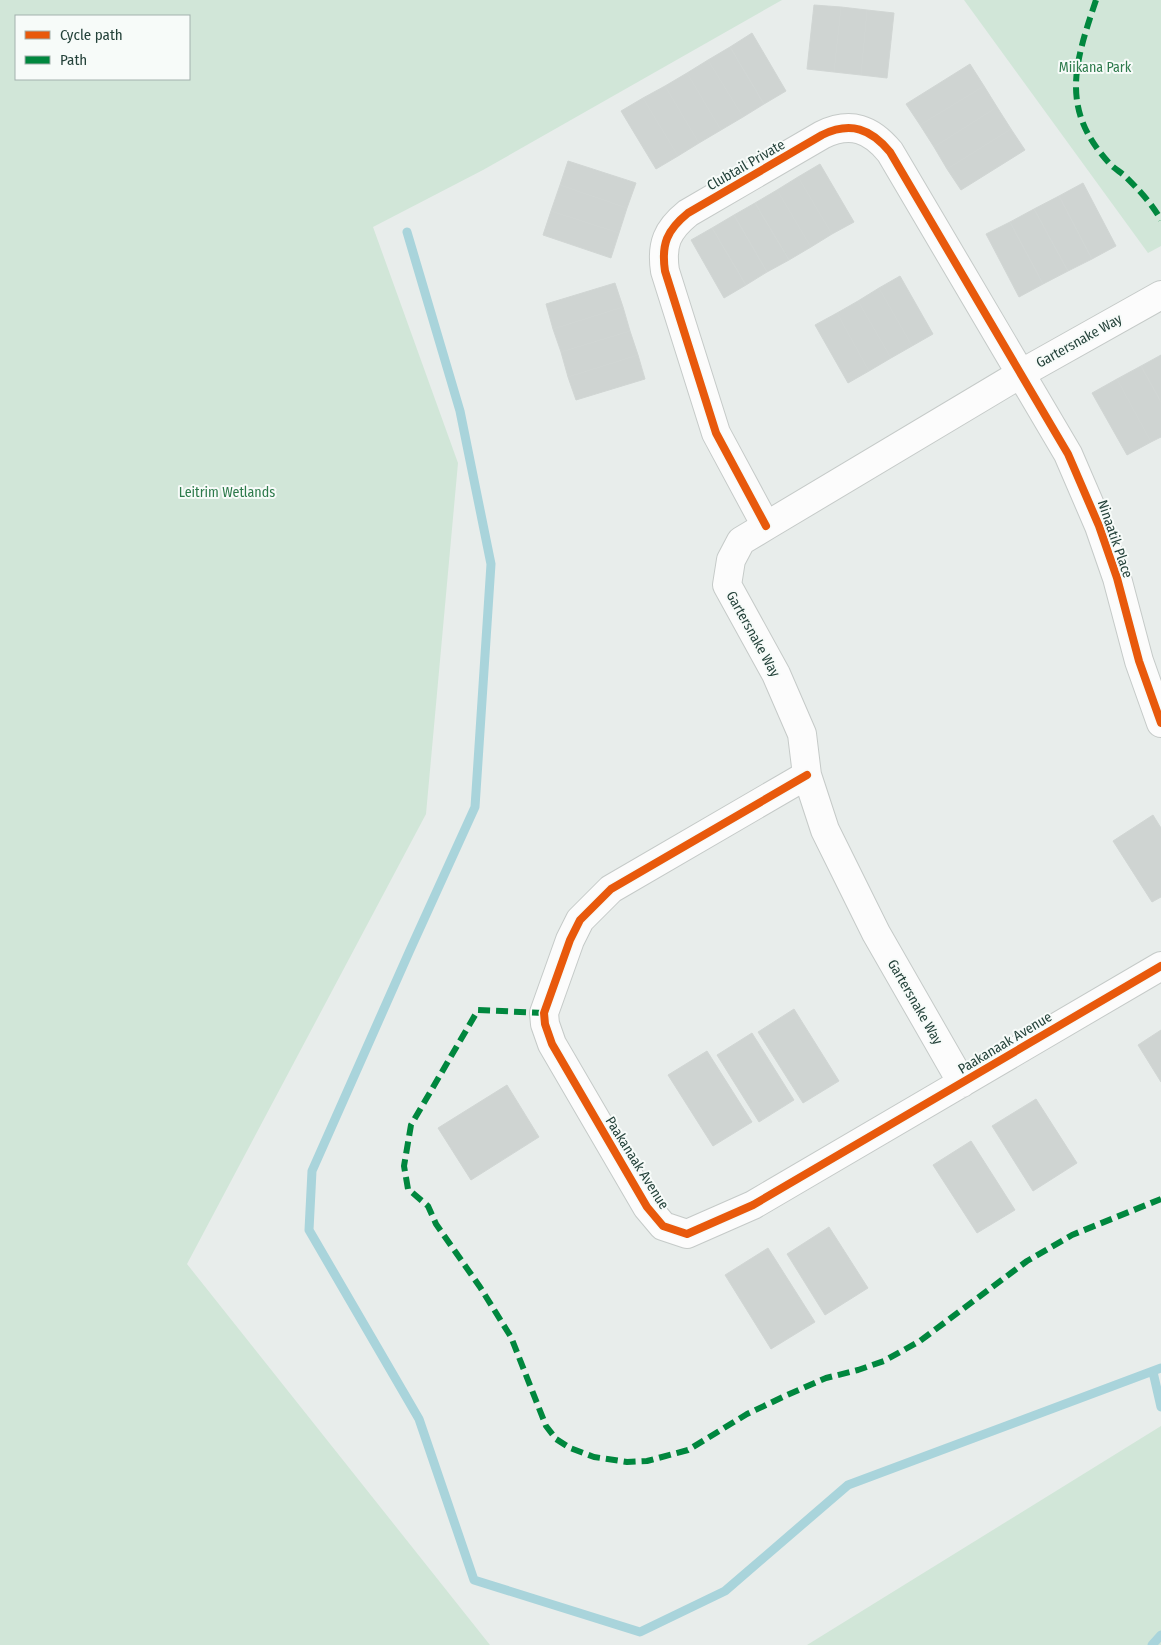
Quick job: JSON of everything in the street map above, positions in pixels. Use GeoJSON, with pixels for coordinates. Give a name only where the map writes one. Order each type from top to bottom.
{"type":"FeatureCollection","features":[{"type":"Feature","properties":{"kind":"street","name":"Clubtail Private"},"geometry":{"type":"LineString","coordinates":[[766,526],[716,433],[663,259],[667,237],[676,223],[688,213],[833,130],[848,128],[862,130],[871,134],[881,141],[890,152],[1022,373]]}},
{"type":"Feature","properties":{"kind":"street","name":"Gartersnake Way"},"geometry":{"type":"LineString","coordinates":[[962,1083],[876,933],[825,830],[807,775],[802,734],[776,674],[744,620],[727,586],[731,560],[742,541],[766,526],[1022,373],[1161,295]]}},
{"type":"Feature","properties":{"kind":"street","name":"Ninaatik Place"},"geometry":{"type":"LineString","coordinates":[[1022,373],[1068,454],[1099,526],[1116,578],[1138,662],[1161,723]]}},
{"type":"Feature","properties":{"kind":"street","name":"Paakanaak Avenue"},"geometry":{"type":"LineString","coordinates":[[807,775],[611,889],[580,920],[570,940],[544,1012],[545,1024],[552,1044],[647,1207],[663,1226],[687,1234],[753,1205],[1161,966]]}},
{"type":"Feature","properties":{"kind":"green space","name":"Leitrim Wetlands"},"geometry":{"type":"Polygon","coordinates":[[[0,0],[782,0],[483,170],[373,227],[458,463],[426,814],[187,1264],[490,1645],[0,1645],[0,0]]]}},
{"type":"Feature","properties":{"kind":"green space","name":"Miikana Park"},"geometry":{"type":"Polygon","coordinates":[[[964,0],[1161,0],[1161,246],[1148,253],[964,0]]]}},
{"type":"Feature","properties":{"kind":"green space"},"geometry":{"type":"Polygon","coordinates":[[[1161,1426],[1161,1645],[807,1645],[1161,1426]]]}},
{"type":"Feature","properties":{"kind":"building"},"geometry":{"type":"Polygon","coordinates":[[[814,5],[841,7],[834,72],[807,69],[814,5]]]}},
{"type":"Feature","properties":{"kind":"building"},"geometry":{"type":"Polygon","coordinates":[[[841,7],[867,10],[861,75],[834,72],[841,7]]]}},
{"type":"Feature","properties":{"kind":"building"},"geometry":{"type":"Polygon","coordinates":[[[867,10],[894,13],[887,78],[861,75],[867,10]]]}},
{"type":"Feature","properties":{"kind":"building"},"geometry":{"type":"Polygon","coordinates":[[[752,33],[786,91],[764,104],[730,47],[752,33]]]}},
{"type":"Feature","properties":{"kind":"building"},"geometry":{"type":"Polygon","coordinates":[[[730,47],[764,104],[743,117],[708,60],[730,47]]]}},
{"type":"Feature","properties":{"kind":"building"},"geometry":{"type":"Polygon","coordinates":[[[708,60],[743,117],[721,130],[687,73],[708,60]]]}},
{"type":"Feature","properties":{"kind":"building"},"geometry":{"type":"Polygon","coordinates":[[[970,64],[984,86],[920,125],[906,104],[970,64]]]}},
{"type":"Feature","properties":{"kind":"building"},"geometry":{"type":"Polygon","coordinates":[[[687,73],[721,130],[699,143],[665,86],[687,73]]]}},
{"type":"Feature","properties":{"kind":"building"},"geometry":{"type":"Polygon","coordinates":[[[665,86],[699,143],[678,156],[643,98],[665,86]]]}},
{"type":"Feature","properties":{"kind":"building"},"geometry":{"type":"Polygon","coordinates":[[[984,86],[997,107],[934,147],[920,125],[984,86]]]}},
{"type":"Feature","properties":{"kind":"building"},"geometry":{"type":"Polygon","coordinates":[[[643,98],[678,156],[656,169],[621,111],[643,98]]]}},
{"type":"Feature","properties":{"kind":"building"},"geometry":{"type":"Polygon","coordinates":[[[997,107],[1011,129],[947,169],[934,147],[997,107]]]}},
{"type":"Feature","properties":{"kind":"building"},"geometry":{"type":"Polygon","coordinates":[[[1011,129],[1025,150],[961,190],[947,169],[1011,129]]]}},
{"type":"Feature","properties":{"kind":"building"},"geometry":{"type":"Polygon","coordinates":[[[568,161],[636,183],[627,208],[560,185],[568,161]]]}},
{"type":"Feature","properties":{"kind":"building"},"geometry":{"type":"Polygon","coordinates":[[[820,164],[854,222],[832,234],[798,177],[820,164]]]}},
{"type":"Feature","properties":{"kind":"building"},"geometry":{"type":"Polygon","coordinates":[[[798,177],[832,234],[811,247],[777,190],[798,177]]]}},
{"type":"Feature","properties":{"kind":"building"},"geometry":{"type":"Polygon","coordinates":[[[1083,183],[1116,246],[1092,259],[1059,196],[1083,183]]]}},
{"type":"Feature","properties":{"kind":"building"},"geometry":{"type":"Polygon","coordinates":[[[560,185],[627,208],[619,233],[551,211],[560,185]]]}},
{"type":"Feature","properties":{"kind":"building"},"geometry":{"type":"Polygon","coordinates":[[[777,190],[811,247],[789,260],[755,203],[777,190]]]}},
{"type":"Feature","properties":{"kind":"building"},"geometry":{"type":"Polygon","coordinates":[[[1059,196],[1092,259],[1068,271],[1034,209],[1059,196]]]}},
{"type":"Feature","properties":{"kind":"building"},"geometry":{"type":"Polygon","coordinates":[[[755,203],[789,260],[767,272],[734,215],[755,203]]]}},
{"type":"Feature","properties":{"kind":"building"},"geometry":{"type":"Polygon","coordinates":[[[1034,209],[1068,271],[1043,284],[1010,222],[1034,209]]]}},
{"type":"Feature","properties":{"kind":"building"},"geometry":{"type":"Polygon","coordinates":[[[551,211],[619,233],[611,258],[543,235],[551,211]]]}},
{"type":"Feature","properties":{"kind":"building"},"geometry":{"type":"Polygon","coordinates":[[[734,215],[767,272],[746,285],[712,228],[734,215]]]}},
{"type":"Feature","properties":{"kind":"building"},"geometry":{"type":"Polygon","coordinates":[[[1010,222],[1043,284],[1019,297],[986,234],[1010,222]]]}},
{"type":"Feature","properties":{"kind":"building"},"geometry":{"type":"Polygon","coordinates":[[[712,228],[746,285],[724,298],[691,240],[712,228]]]}},
{"type":"Feature","properties":{"kind":"building"},"geometry":{"type":"Polygon","coordinates":[[[900,276],[933,334],[912,346],[879,288],[900,276]]]}},
{"type":"Feature","properties":{"kind":"building"},"geometry":{"type":"Polygon","coordinates":[[[615,283],[623,307],[553,329],[546,304],[615,283]]]}},
{"type":"Feature","properties":{"kind":"building"},"geometry":{"type":"Polygon","coordinates":[[[879,288],[912,346],[891,358],[858,301],[879,288]]]}},
{"type":"Feature","properties":{"kind":"building"},"geometry":{"type":"Polygon","coordinates":[[[858,301],[891,358],[869,371],[837,313],[858,301]]]}},
{"type":"Feature","properties":{"kind":"building"},"geometry":{"type":"Polygon","coordinates":[[[623,307],[630,331],[561,352],[553,329],[623,307]]]}},
{"type":"Feature","properties":{"kind":"building"},"geometry":{"type":"Polygon","coordinates":[[[837,313],[869,371],[848,383],[815,325],[837,313]]]}},
{"type":"Feature","properties":{"kind":"building"},"geometry":{"type":"Polygon","coordinates":[[[630,331],[638,355],[568,377],[561,352],[630,331]]]}},
{"type":"Feature","properties":{"kind":"building"},"geometry":{"type":"Polygon","coordinates":[[[638,355],[645,379],[576,400],[568,377],[638,355]]]}},
{"type":"Feature","properties":{"kind":"building"},"geometry":{"type":"Polygon","coordinates":[[[1161,355],[1161,402],[1141,366],[1161,355]]]}},
{"type":"Feature","properties":{"kind":"building"},"geometry":{"type":"Polygon","coordinates":[[[1141,366],[1161,402],[1161,437],[1151,442],[1117,379],[1141,366]]]}},
{"type":"Feature","properties":{"kind":"building"},"geometry":{"type":"Polygon","coordinates":[[[1117,379],[1151,442],[1127,455],[1092,393],[1117,379]]]}},
{"type":"Feature","properties":{"kind":"building"},"geometry":{"type":"Polygon","coordinates":[[[1153,815],[1161,828],[1161,897],[1152,902],[1113,841],[1153,815]]]}},
{"type":"Feature","properties":{"kind":"building"},"geometry":{"type":"Polygon","coordinates":[[[794,1009],[839,1081],[803,1103],[758,1032],[794,1009]]]}},
{"type":"Feature","properties":{"kind":"building"},"geometry":{"type":"Polygon","coordinates":[[[1161,1030],[1161,1082],[1138,1045],[1161,1030]]]}},
{"type":"Feature","properties":{"kind":"building"},"geometry":{"type":"Polygon","coordinates":[[[752,1033],[794,1100],[759,1122],[717,1055],[752,1033]]]}},
{"type":"Feature","properties":{"kind":"building"},"geometry":{"type":"Polygon","coordinates":[[[707,1051],[752,1122],[713,1146],[668,1075],[707,1051]]]}},
{"type":"Feature","properties":{"kind":"building"},"geometry":{"type":"Polygon","coordinates":[[[507,1085],[539,1137],[471,1180],[438,1128],[507,1085]]]}},
{"type":"Feature","properties":{"kind":"building"},"geometry":{"type":"Polygon","coordinates":[[[1036,1099],[1077,1163],[1033,1191],[992,1126],[1036,1099]]]}},
{"type":"Feature","properties":{"kind":"building"},"geometry":{"type":"Polygon","coordinates":[[[971,1141],[1015,1210],[977,1233],[933,1165],[971,1141]]]}},
{"type":"Feature","properties":{"kind":"building"},"geometry":{"type":"Polygon","coordinates":[[[829,1227],[868,1288],[825,1315],[787,1254],[829,1227]]]}},
{"type":"Feature","properties":{"kind":"building"},"geometry":{"type":"Polygon","coordinates":[[[768,1248],[815,1322],[771,1349],[725,1275],[768,1248]]]}},
{"type":"Feature","properties":{"kind":"waterway"},"geometry":{"type":"LineString","coordinates":[[407,232],[460,411],[491,564],[475,807],[312,1171],[309,1230],[419,1419],[474,1580],[640,1632],[725,1591],[848,1485],[1161,1368]]}},
{"type":"Feature","properties":{"kind":"waterway"},"geometry":{"type":"LineString","coordinates":[[1153,1372],[1161,1407]]}},
{"type":"Feature","properties":{"kind":"waterway"},"geometry":{"type":"LineString","coordinates":[[1152,1645],[1161,1635]]}},
{"type":"Feature","properties":{"kind":"marked path"},"geometry":{"type":"LineString","coordinates":[[1096,0],[1082,44],[1078,65],[1076,85],[1078,105],[1083,124],[1094,144],[1110,164],[1141,193],[1161,220]]}},
{"type":"Feature","properties":{"kind":"marked path"},"geometry":{"type":"LineString","coordinates":[[544,1013],[478,1010],[411,1125],[404,1166],[408,1189],[428,1206],[436,1224],[480,1287],[511,1337],[546,1426],[556,1439],[570,1448],[594,1457],[627,1462],[647,1461],[688,1450],[747,1414],[785,1396],[826,1378],[884,1361],[920,1341],[1027,1261],[1072,1235],[1161,1199]]}},
{"type":"Feature","properties":{"kind":"cycle path"},"geometry":{"type":"LineString","coordinates":[[766,526],[716,433],[665,271],[665,245],[675,225],[688,213],[822,135],[842,129],[860,130],[875,138],[890,152],[1068,454],[1099,526],[1117,578],[1139,661],[1161,723]]}},
{"type":"Feature","properties":{"kind":"cycle path"},"geometry":{"type":"LineString","coordinates":[[807,775],[611,889],[580,920],[570,940],[544,1013],[545,1024],[552,1044],[647,1207],[663,1226],[687,1234],[753,1205],[1161,966]]}}]}
